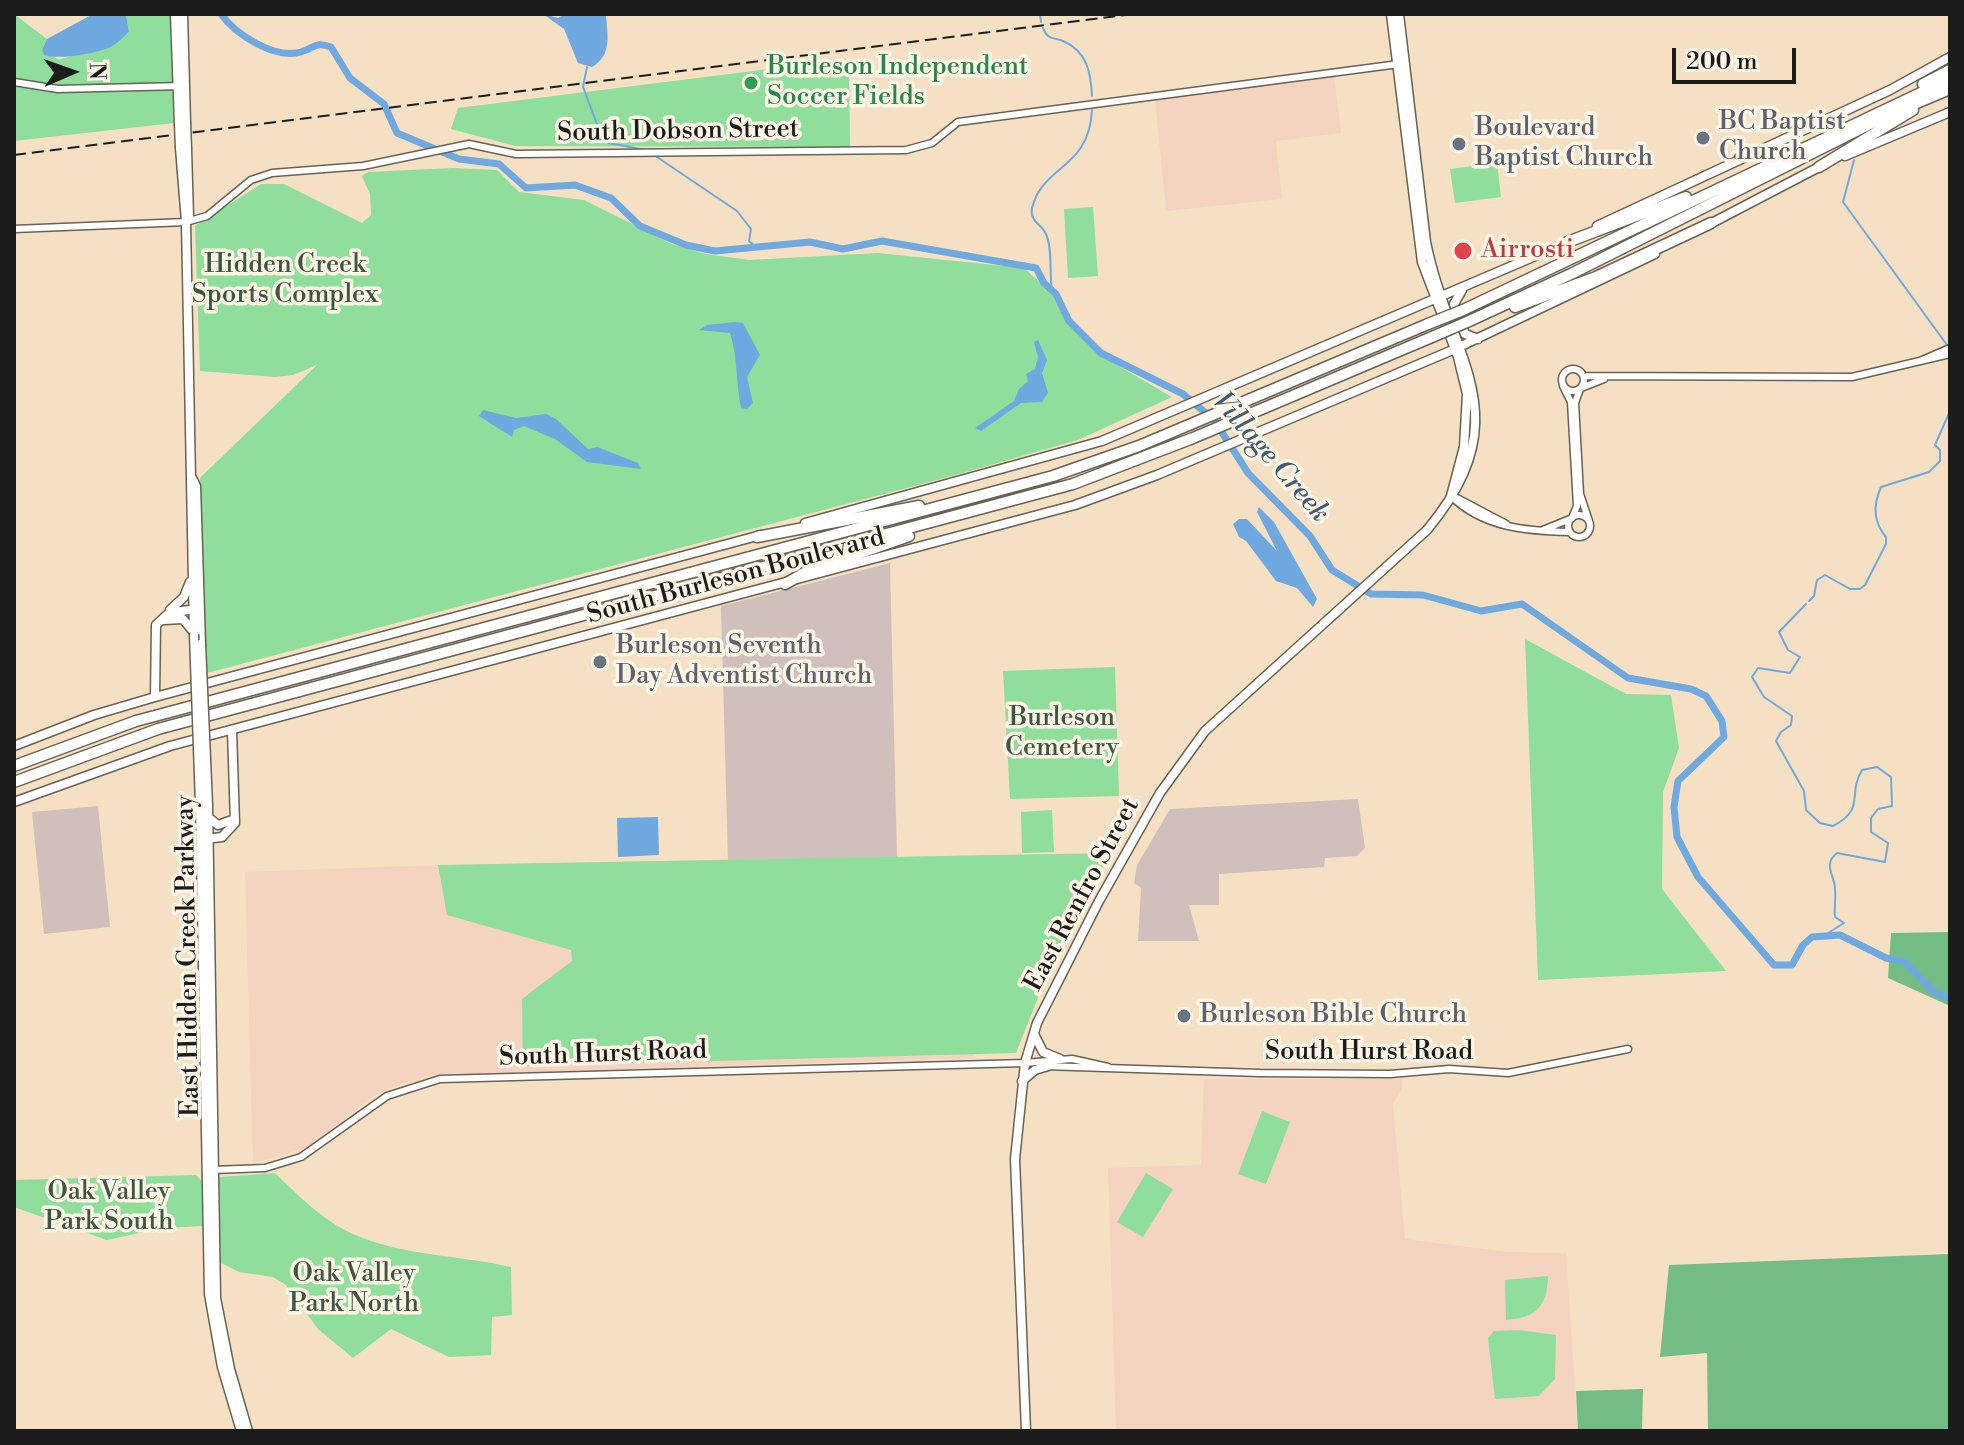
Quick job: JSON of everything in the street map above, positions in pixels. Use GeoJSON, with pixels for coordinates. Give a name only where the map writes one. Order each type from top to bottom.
{"type":"FeatureCollection","features":[{"type":"Feature","properties":{"kind":"highway"},"geometry":{"type":"LineString","coordinates":[[1847,126],[1863,113],[1950,70]]}},
{"type":"Feature","properties":{"kind":"highway"},"geometry":{"type":"LineString","coordinates":[[14,766],[136,721],[1080,468],[1463,310],[1950,79]]}},
{"type":"Feature","properties":{"kind":"highway"},"geometry":{"type":"LineString","coordinates":[[1819,167],[1950,91]]}},
{"type":"Feature","properties":{"kind":"highway"},"geometry":{"type":"LineString","coordinates":[[14,782],[158,729],[1073,484],[1193,438],[1467,322],[1613,254],[1886,116],[1950,91]]}},
{"type":"Feature","properties":{"kind":"highway"},"geometry":{"type":"LineString","coordinates":[[1565,243],[1636,218],[1772,161]]}},
{"type":"Feature","properties":{"kind":"highway"},"geometry":{"type":"LineString","coordinates":[[1467,322],[1575,286],[1711,223]]}},
{"type":"Feature","properties":{"kind":"highway"},"geometry":{"type":"LineString","coordinates":[[757,537],[980,497]]}},
{"type":"Feature","properties":{"kind":"highway"},"geometry":{"type":"LineString","coordinates":[[785,584],[806,572],[980,511]]}},
{"type":"Feature","properties":{"kind":"main road"},"geometry":{"type":"LineString","coordinates":[[175,14],[181,86]]}},
{"type":"Feature","properties":{"kind":"main road"},"geometry":{"type":"LineString","coordinates":[[181,86],[183,14]]}},
{"type":"Feature","properties":{"kind":"main road"},"geometry":{"type":"LineString","coordinates":[[1391,14],[1401,64]]}},
{"type":"Feature","properties":{"kind":"main road"},"geometry":{"type":"LineString","coordinates":[[1399,14],[1401,64],[1422,262],[1458,348]]}},
{"type":"Feature","properties":{"kind":"main road","name":"South Burleson Boulevard"},"geometry":{"type":"LineString","coordinates":[[14,746],[94,715],[155,697],[1058,456],[1169,413],[1565,243],[1890,90],[1950,57]]}},
{"type":"Feature","properties":{"kind":"main road","name":"East Hidden Creek Parkway"},"geometry":{"type":"LineString","coordinates":[[181,86],[189,217],[186,222],[192,478],[189,486],[191,566],[196,609]]}},
{"type":"Feature","properties":{"kind":"main road","name":"South Burleson Boulevard"},"geometry":{"type":"LineString","coordinates":[[14,802],[118,762],[232,730],[1062,509],[1204,454],[1458,348],[1616,275],[1819,167],[1950,112]]}},
{"type":"Feature","properties":{"kind":"main road"},"geometry":{"type":"LineString","coordinates":[[1465,287],[1454,304],[1465,334],[1478,339]]}},
{"type":"Feature","properties":{"kind":"main road","name":"East Renfro Street"},"geometry":{"type":"LineString","coordinates":[[1451,496],[1464,447],[1467,394],[1458,348]]}},
{"type":"Feature","properties":{"kind":"main road","name":"East Renfro Street"},"geometry":{"type":"LineString","coordinates":[[1026,1431],[1015,1159],[1021,1082],[1034,1034],[1099,901],[1181,762],[1205,731],[1427,530],[1460,486],[1475,430],[1474,399],[1458,348]]}},
{"type":"Feature","properties":{"kind":"main road"},"geometry":{"type":"LineString","coordinates":[[1467,394],[1471,427],[1475,430]]}},
{"type":"Feature","properties":{"kind":"main road","name":"East Hidden Creek Parkway"},"geometry":{"type":"LineString","coordinates":[[192,478],[196,486],[196,609],[204,804],[212,1319],[241,1431]]}},
{"type":"Feature","properties":{"kind":"main road"},"geometry":{"type":"LineString","coordinates":[[155,697],[156,625],[187,592],[191,566]]}},
{"type":"Feature","properties":{"kind":"main road"},"geometry":{"type":"LineString","coordinates":[[163,616],[196,609]]}},
{"type":"Feature","properties":{"kind":"main road"},"geometry":{"type":"LineString","coordinates":[[156,625],[177,618],[187,622],[197,634]]}},
{"type":"Feature","properties":{"kind":"main road"},"geometry":{"type":"LineString","coordinates":[[208,892],[212,852],[231,830],[235,820],[232,730]]}},
{"type":"Feature","properties":{"kind":"main road","name":"East Hidden Creek Parkway"},"geometry":{"type":"LineString","coordinates":[[204,804],[208,816],[204,837],[208,892],[209,1170],[219,1323],[248,1431]]}},
{"type":"Feature","properties":{"kind":"main road"},"geometry":{"type":"LineString","coordinates":[[208,816],[218,825],[235,820]]}},
{"type":"Feature","properties":{"kind":"main road"},"geometry":{"type":"LineString","coordinates":[[204,837],[224,830],[235,820]]}},
{"type":"Feature","properties":{"kind":"main road"},"geometry":{"type":"LineString","coordinates":[[204,837],[222,837]]}},
{"type":"Feature","properties":{"kind":"main road"},"geometry":{"type":"LineString","coordinates":[[1034,1034],[1043,1052],[1060,1059]]}},
{"type":"Feature","properties":{"kind":"main road"},"geometry":{"type":"LineString","coordinates":[[1021,1082],[1035,1070],[1048,1066]]}},
{"type":"Feature","properties":{"kind":"street","name":"South Dobson Street"},"geometry":{"type":"LineString","coordinates":[[14,229],[186,222],[207,216],[251,180],[272,173],[363,166],[446,148],[483,146],[516,154],[906,150],[932,143],[958,122],[1401,64]]}},
{"type":"Feature","properties":{"kind":"street"},"geometry":{"type":"LineString","coordinates":[[14,82],[58,89],[181,86]]}},
{"type":"Feature","properties":{"kind":"street"},"geometry":{"type":"LineString","coordinates":[[1569,532],[1577,506],[1571,402],[1563,386],[1563,375],[1568,370],[1575,369],[1584,376],[1606,379],[1829,378],[1879,373],[1950,351]]}},
{"type":"Feature","properties":{"kind":"street"},"geometry":{"type":"LineString","coordinates":[[1451,496],[1460,505],[1532,532],[1569,532],[1579,538],[1587,535],[1589,521],[1580,494],[1575,403],[1584,376]]}},
{"type":"Feature","properties":{"kind":"street"},"geometry":{"type":"LineString","coordinates":[[1563,386],[1572,392],[1606,379]]}},
{"type":"Feature","properties":{"kind":"street"},"geometry":{"type":"LineString","coordinates":[[1532,532],[1581,515],[1589,521]]}},
{"type":"Feature","properties":{"kind":"street","name":"South Hurst Road"},"geometry":{"type":"LineString","coordinates":[[1025,1063],[1260,1073],[1390,1074],[1449,1069],[1508,1073],[1628,1049]]}},
{"type":"Feature","properties":{"kind":"street","name":"South Hurst Road"},"geometry":{"type":"LineString","coordinates":[[209,1170],[265,1168],[301,1157],[377,1102],[408,1087],[440,1079],[1025,1063],[1060,1059],[1108,1067]]}},
{"type":"Feature","properties":{"kind":"shaded area"},"geometry":{"type":"Polygon","coordinates":[[[1334,76],[1341,133],[1276,141],[1282,199],[1166,211],[1155,99],[1334,76]]]}},
{"type":"Feature","properties":{"kind":"shaded area"},"geometry":{"type":"Polygon","coordinates":[[[890,563],[897,859],[728,862],[721,606],[890,563]]]}},
{"type":"Feature","properties":{"kind":"shaded area"},"geometry":{"type":"Polygon","coordinates":[[[1358,799],[1365,848],[1357,856],[1325,858],[1324,867],[1219,874],[1219,905],[1189,905],[1199,941],[1138,941],[1141,888],[1134,883],[1137,865],[1170,809],[1358,799]]]}},
{"type":"Feature","properties":{"kind":"shaded area"},"geometry":{"type":"Polygon","coordinates":[[[98,806],[110,927],[44,934],[32,812],[98,806]]]}},
{"type":"Feature","properties":{"kind":"shaded area"},"geometry":{"type":"Polygon","coordinates":[[[1067,854],[972,1058],[433,1075],[399,1084],[374,1096],[306,1148],[253,1163],[245,872],[438,865],[1067,854]]]}},
{"type":"Feature","properties":{"kind":"shaded area"},"geometry":{"type":"Polygon","coordinates":[[[1204,1079],[1402,1079],[1402,1089],[1393,1104],[1405,1239],[1508,1252],[1566,1253],[1578,1431],[1116,1431],[1108,1168],[1201,1165],[1204,1079]]]}},
{"type":"Feature","properties":{"kind":"green space"},"geometry":{"type":"Polygon","coordinates":[[[14,14],[47,39],[42,50],[59,60],[103,47],[129,32],[126,14],[170,14],[174,123],[14,141],[14,14]]]}},
{"type":"Feature","properties":{"kind":"green space","name":"Burleson Independent Soccer Fields"},"geometry":{"type":"Polygon","coordinates":[[[849,59],[850,147],[515,146],[451,129],[458,108],[849,59]]]}},
{"type":"Feature","properties":{"kind":"green space"},"geometry":{"type":"Polygon","coordinates":[[[1497,163],[1501,197],[1455,203],[1450,169],[1497,163]]]}},
{"type":"Feature","properties":{"kind":"green space","name":"Hidden Creek Sports Complex"},"geometry":{"type":"Polygon","coordinates":[[[453,168],[497,170],[519,192],[584,200],[672,244],[706,254],[749,260],[878,253],[1024,268],[1055,296],[1066,321],[1098,354],[1172,397],[1078,440],[207,673],[200,478],[317,365],[293,375],[275,377],[200,371],[195,226],[261,184],[284,184],[362,223],[371,215],[370,194],[362,176],[368,172],[453,168]]]}},
{"type":"Feature","properties":{"kind":"green space"},"geometry":{"type":"Polygon","coordinates":[[[1093,207],[1098,276],[1068,278],[1064,209],[1093,207]]]}},
{"type":"Feature","properties":{"kind":"green space"},"geometry":{"type":"Polygon","coordinates":[[[1525,639],[1626,694],[1671,695],[1679,748],[1663,792],[1662,889],[1726,971],[1538,980],[1525,639]]]}},
{"type":"Feature","properties":{"kind":"green space","name":"Burleson Cemetery"},"geometry":{"type":"Polygon","coordinates":[[[1115,667],[1119,796],[1010,799],[1003,671],[1115,667]]]}},
{"type":"Feature","properties":{"kind":"green space"},"geometry":{"type":"Polygon","coordinates":[[[1052,810],[1054,852],[1022,853],[1021,812],[1052,810]]]}},
{"type":"Feature","properties":{"kind":"green space"},"geometry":{"type":"Polygon","coordinates":[[[1110,853],[1047,975],[1016,1053],[523,1066],[522,999],[572,961],[571,950],[447,915],[438,865],[1110,853]]]}},
{"type":"Feature","properties":{"kind":"green space"},"geometry":{"type":"Polygon","coordinates":[[[1950,932],[1950,1006],[1888,978],[1891,933],[1950,932]]]}},
{"type":"Feature","properties":{"kind":"green space"},"geometry":{"type":"Polygon","coordinates":[[[1262,1111],[1290,1122],[1266,1184],[1238,1174],[1262,1111]]]}},
{"type":"Feature","properties":{"kind":"green space","name":"Oak Valley Park North"},"geometry":{"type":"Polygon","coordinates":[[[275,1173],[321,1215],[353,1234],[391,1247],[511,1267],[512,1315],[492,1317],[491,1355],[449,1357],[391,1329],[353,1358],[318,1329],[286,1285],[273,1277],[239,1272],[219,1262],[217,1181],[220,1177],[275,1173]]]}},
{"type":"Feature","properties":{"kind":"green space"},"geometry":{"type":"Polygon","coordinates":[[[1146,1173],[1173,1189],[1143,1237],[1117,1222],[1146,1173]]]}},
{"type":"Feature","properties":{"kind":"green space","name":"Oak Valley Park South"},"geometry":{"type":"Polygon","coordinates":[[[196,1175],[202,1181],[203,1226],[163,1228],[107,1240],[14,1207],[14,1180],[196,1175]]]}},
{"type":"Feature","properties":{"kind":"green space"},"geometry":{"type":"Polygon","coordinates":[[[1950,1254],[1950,1431],[1708,1431],[1707,1353],[1660,1357],[1669,1265],[1950,1254]]]}},
{"type":"Feature","properties":{"kind":"green space"},"geometry":{"type":"Polygon","coordinates":[[[1548,1276],[1545,1295],[1538,1308],[1526,1316],[1506,1320],[1505,1280],[1548,1276]]]}},
{"type":"Feature","properties":{"kind":"green space"},"geometry":{"type":"Polygon","coordinates":[[[1518,1330],[1556,1335],[1555,1379],[1539,1396],[1495,1399],[1488,1338],[1494,1331],[1518,1330]]]}},
{"type":"Feature","properties":{"kind":"green space"},"geometry":{"type":"Polygon","coordinates":[[[1643,1389],[1642,1431],[1578,1431],[1576,1391],[1643,1389]]]}},
{"type":"Feature","properties":{"kind":"water"},"geometry":{"type":"Polygon","coordinates":[[[93,14],[126,14],[129,32],[102,50],[66,57],[44,55],[42,50],[47,39],[93,14]]]}},
{"type":"Feature","properties":{"kind":"water"},"geometry":{"type":"Polygon","coordinates":[[[543,14],[558,18],[565,14],[606,14],[607,44],[599,62],[592,67],[578,63],[564,29],[543,14]]]}},
{"type":"Feature","properties":{"kind":"water"},"geometry":{"type":"Polygon","coordinates":[[[743,323],[760,355],[747,377],[753,403],[747,409],[741,408],[730,333],[699,330],[707,325],[743,323]]]}},
{"type":"Feature","properties":{"kind":"water"},"geometry":{"type":"Polygon","coordinates":[[[1038,340],[1047,360],[1042,373],[1048,393],[1042,402],[1021,403],[981,431],[975,428],[1014,401],[1019,389],[1028,381],[1026,374],[1035,369],[1038,357],[1034,342],[1038,340]]]}},
{"type":"Feature","properties":{"kind":"water"},"geometry":{"type":"Polygon","coordinates":[[[483,410],[516,418],[546,414],[556,419],[588,449],[597,447],[638,463],[641,469],[587,462],[555,439],[524,426],[514,430],[512,437],[479,416],[483,410]]]}},
{"type":"Feature","properties":{"kind":"water"},"geometry":{"type":"Polygon","coordinates":[[[1259,507],[1274,522],[1317,599],[1313,607],[1297,588],[1276,581],[1246,541],[1239,537],[1233,524],[1239,519],[1247,519],[1277,551],[1257,512],[1259,507]]]}},
{"type":"Feature","properties":{"kind":"water"},"geometry":{"type":"Polygon","coordinates":[[[658,817],[659,855],[618,857],[617,818],[658,817]]]}},
{"type":"Feature","properties":{"kind":"waterway","name":"Village Creek"},"geometry":{"type":"LineString","coordinates":[[221,14],[236,30],[268,49],[291,53],[318,45],[331,47],[350,78],[384,104],[397,133],[459,159],[499,164],[526,188],[575,185],[611,198],[640,226],[686,245],[715,251],[810,242],[843,249],[882,241],[1036,268],[1044,283],[1056,294],[1069,321],[1101,353],[1183,394],[1214,420],[1248,473],[1310,536],[1332,570],[1371,594],[1423,595],[1481,611],[1522,604],[1628,678],[1691,689],[1706,696],[1722,721],[1724,737],[1678,781],[1674,807],[1677,837],[1698,877],[1774,965],[1792,965],[1803,945],[1812,937],[1840,935],[1886,958],[1905,962],[1935,993],[1950,999]]}},
{"type":"Feature","properties":{"kind":"waterway"},"geometry":{"type":"LineString","coordinates":[[1040,14],[1041,22]]}},
{"type":"Feature","properties":{"kind":"waterway"},"geometry":{"type":"LineString","coordinates":[[1043,28],[1049,36],[1078,51],[1089,71],[1092,96]]}},
{"type":"Feature","properties":{"kind":"waterway"},"geometry":{"type":"LineString","coordinates":[[587,67],[583,87],[600,132],[608,143],[646,150]]}},
{"type":"Feature","properties":{"kind":"waterway"},"geometry":{"type":"LineString","coordinates":[[1052,290],[1048,240],[1032,216],[1032,208],[1046,183],[1075,156],[1083,144],[1092,110]]}},
{"type":"Feature","properties":{"kind":"waterway"},"geometry":{"type":"LineString","coordinates":[[657,157],[737,211],[751,229],[749,241],[757,248]]}},
{"type":"Feature","properties":{"kind":"waterway"},"geometry":{"type":"LineString","coordinates":[[1854,160],[1843,202],[1947,345]]}},
{"type":"Feature","properties":{"kind":"waterway"},"geometry":{"type":"LineString","coordinates":[[1809,601],[1814,596],[1817,580],[1825,575],[1850,589],[1860,589],[1865,585],[1886,544],[1876,513],[1881,487],[1929,472],[1940,461],[1940,450],[1935,445],[1950,411]]}},
{"type":"Feature","properties":{"kind":"waterway"},"geometry":{"type":"LineString","coordinates":[[1806,604],[1779,632],[1788,650],[1800,657],[1790,673],[1758,668],[1752,677],[1764,697],[1792,716],[1791,725],[1781,732],[1776,741],[1804,791],[1806,810],[1820,823],[1833,826],[1843,820],[1853,807],[1862,770],[1877,767],[1891,777],[1892,806],[1878,809],[1871,818],[1871,832],[1888,843],[1885,862],[1837,853],[1833,857],[1830,866],[1835,889],[1835,917],[1844,923],[1825,935]]}},
{"type":"Feature","properties":{"kind":"railway"},"geometry":{"type":"LineString","coordinates":[[14,155],[1134,14]]}},
{"type":"Feature","properties":{"kind":"place","name":"Burleson Independent Soccer Fields"},"geometry":{"type":"Point","coordinates":[751,83]}},
{"type":"Feature","properties":{"kind":"place","name":"BC Baptist Church"},"geometry":{"type":"Point","coordinates":[1703,138]}},
{"type":"Feature","properties":{"kind":"place","name":"Boulevard Baptist Church"},"geometry":{"type":"Point","coordinates":[1459,144]}},
{"type":"Feature","properties":{"kind":"place","name":"Airrosti"},"geometry":{"type":"Point","coordinates":[1463,251]}},
{"type":"Feature","properties":{"kind":"place","name":"Burleson Seventh Day Adventist Church"},"geometry":{"type":"Point","coordinates":[600,662]}},
{"type":"Feature","properties":{"kind":"place","name":"Burleson Bible Church"},"geometry":{"type":"Point","coordinates":[1184,1016]}}]}
